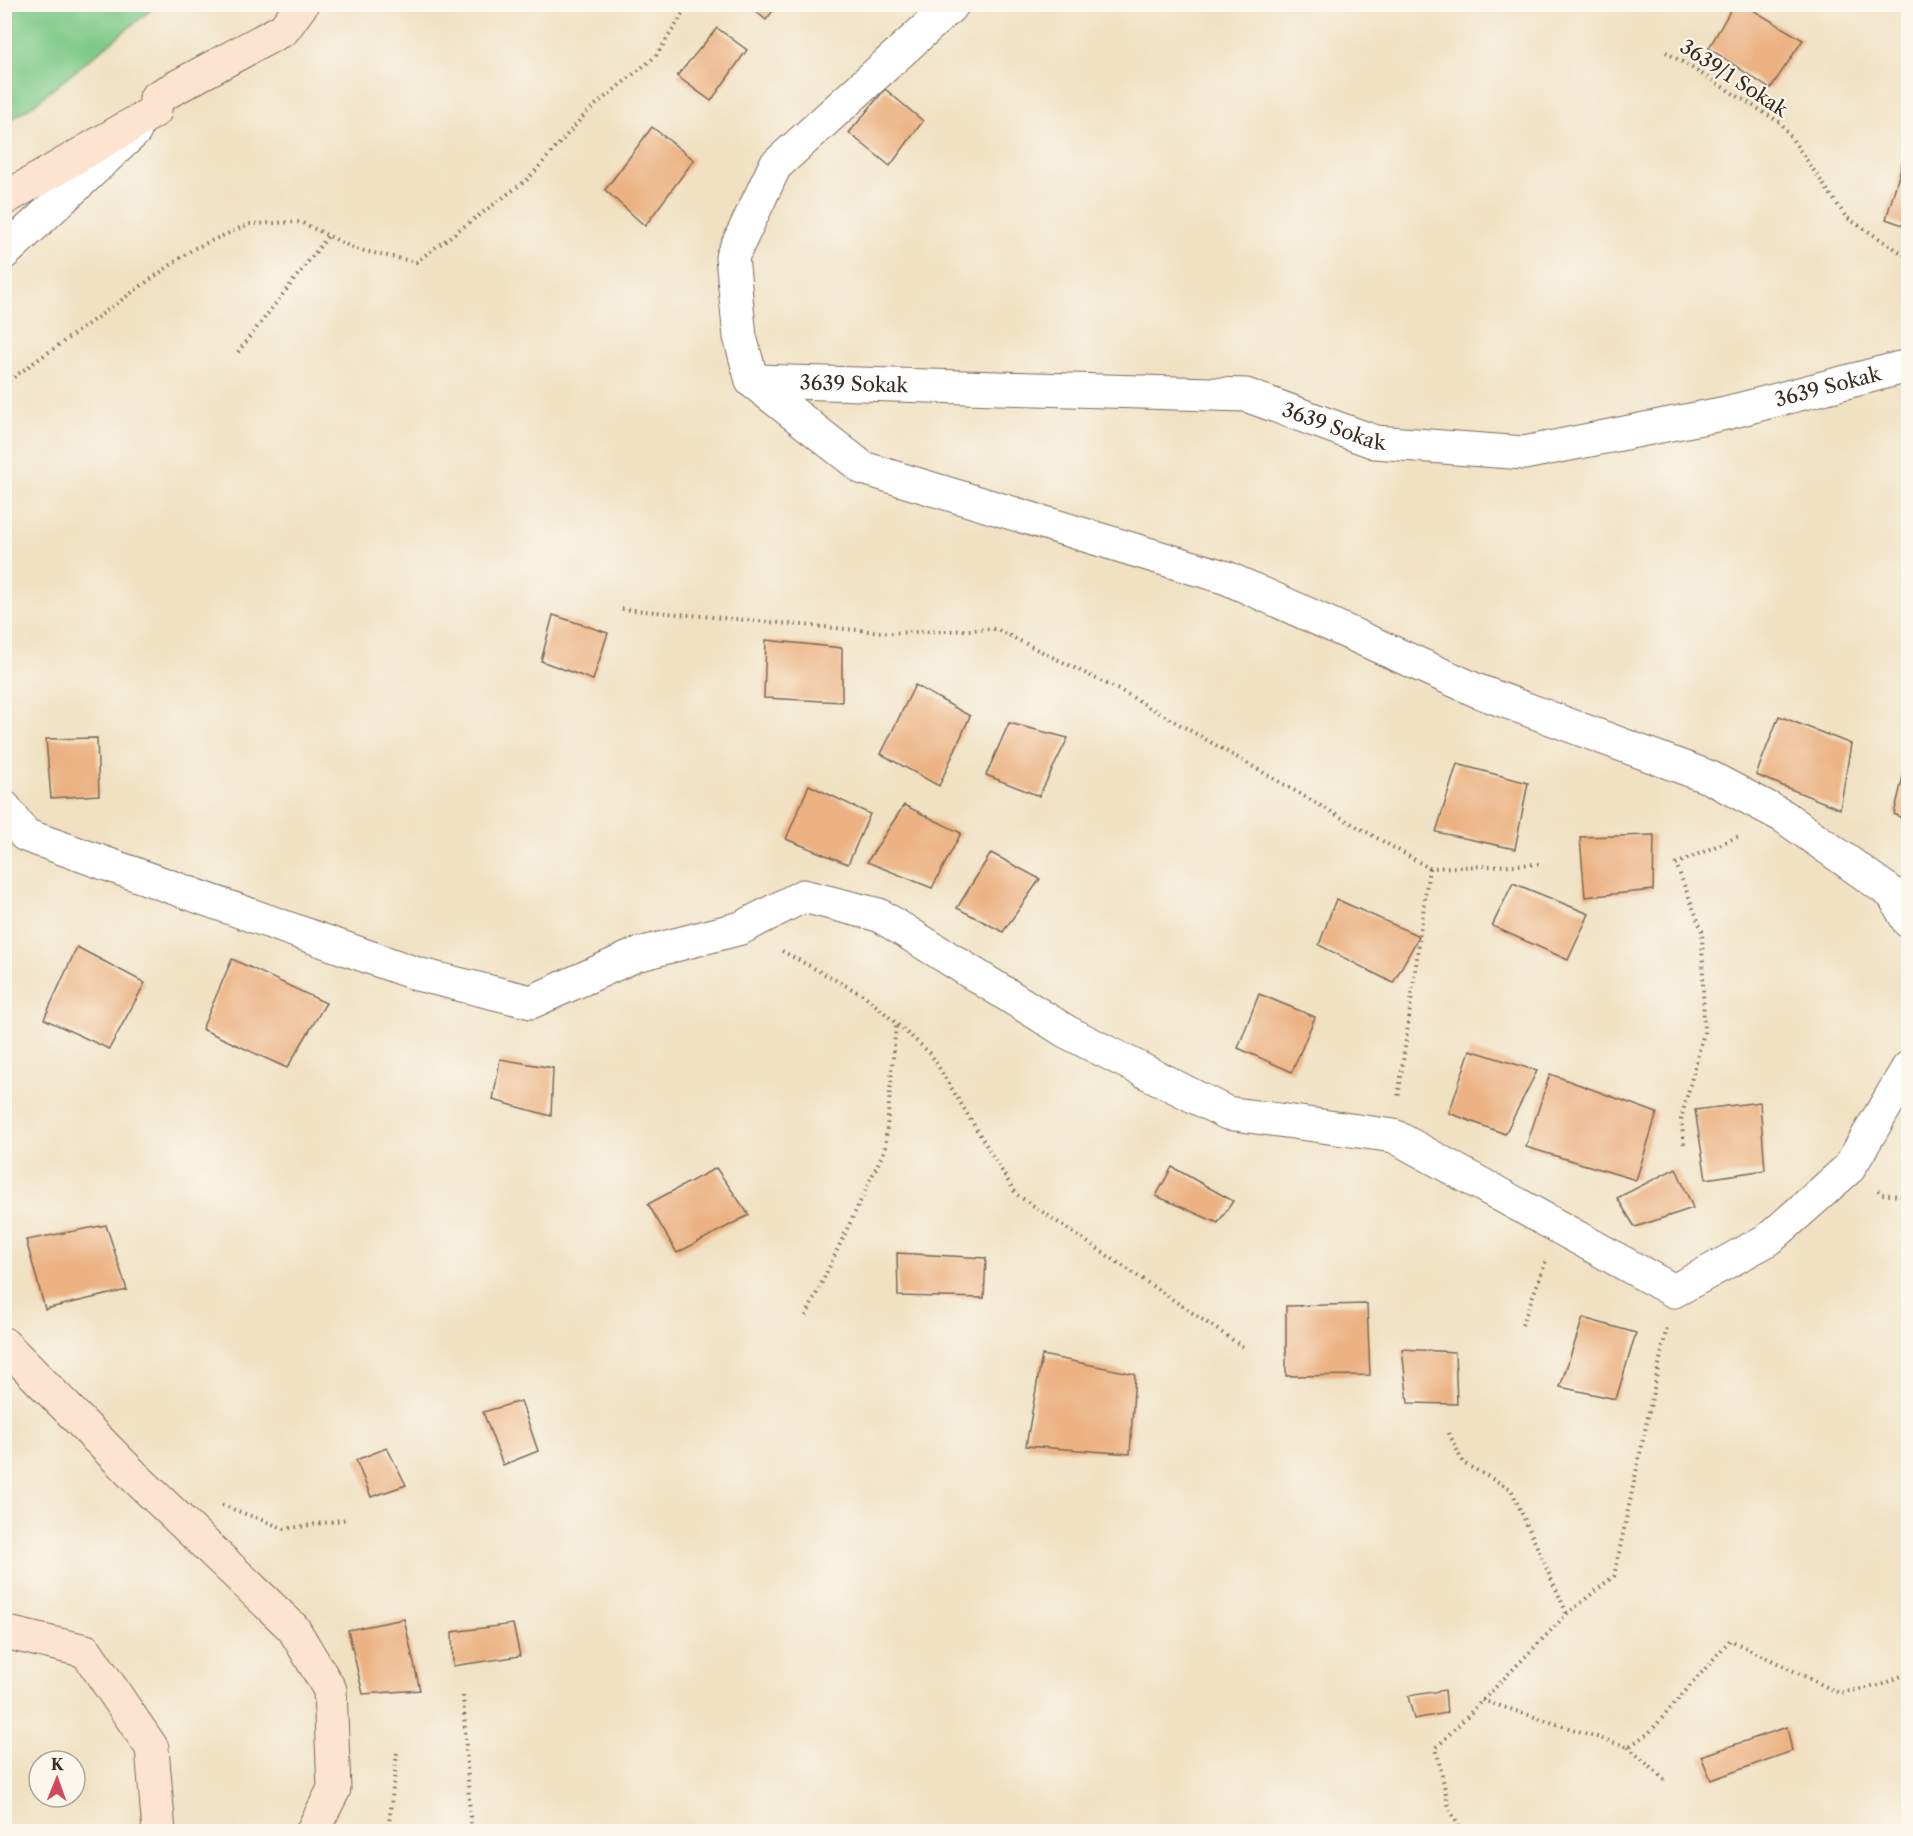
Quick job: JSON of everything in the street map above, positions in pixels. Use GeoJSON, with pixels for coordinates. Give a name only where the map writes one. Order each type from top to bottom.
{"type":"FeatureCollection","features":[{"type":"Feature","properties":{"kind":"street"},"geometry":{"type":"LineString","coordinates":[[4,253],[155,111],[156,98],[284,29],[302,4]]}},
{"type":"Feature","properties":{"kind":"street"},"geometry":{"type":"LineString","coordinates":[[953,4],[775,166],[732,257],[740,337],[752,381],[863,468],[1227,578],[1478,691],[1711,778],[1783,816],[1893,894],[1908,921]]}},
{"type":"Feature","properties":{"kind":"street"},"geometry":{"type":"LineString","coordinates":[[4,199],[155,111]]}},
{"type":"Feature","properties":{"kind":"street","name":"3639 Sokak"},"geometry":{"type":"LineString","coordinates":[[752,381],[1246,395],[1375,442],[1524,453],[1726,413],[1908,366]]}},
{"type":"Feature","properties":{"kind":"street"},"geometry":{"type":"LineString","coordinates":[[4,807],[25,835],[417,975],[531,1002],[636,955],[741,928],[803,896],[879,915],[1068,1032],[1227,1113],[1394,1136],[1674,1291],[1769,1239],[1849,1168],[1908,1068]]}},
{"type":"Feature","properties":{"kind":"street"},"geometry":{"type":"LineString","coordinates":[[4,1344],[136,1478],[293,1628],[330,1690],[334,1789],[312,1832]]}},
{"type":"Feature","properties":{"kind":"street"},"geometry":{"type":"LineString","coordinates":[[4,1632],[86,1651],[152,1748],[159,1832]]}},
{"type":"Feature","properties":{"kind":"path"},"geometry":{"type":"LineString","coordinates":[[4,384],[193,249],[249,224],[301,222],[355,249],[416,262],[528,179],[588,111],[656,56],[689,4]]}},
{"type":"Feature","properties":{"kind":"path","name":"3639/1 Sokak"},"geometry":{"type":"LineString","coordinates":[[1666,52],[1781,123],[1846,218],[1908,257]]}},
{"type":"Feature","properties":{"kind":"path"},"geometry":{"type":"LineString","coordinates":[[238,351],[328,236]]}},
{"type":"Feature","properties":{"kind":"path"},"geometry":{"type":"LineString","coordinates":[[622,609],[892,633],[996,629],[1125,693],[1429,868],[1542,864]]}},
{"type":"Feature","properties":{"kind":"path"},"geometry":{"type":"LineString","coordinates":[[1684,1144],[1681,1119],[1704,1032],[1702,931],[1676,864],[1783,816]]}},
{"type":"Feature","properties":{"kind":"path"},"geometry":{"type":"LineString","coordinates":[[1394,1136],[1401,1064],[1429,868]]}},
{"type":"Feature","properties":{"kind":"path"},"geometry":{"type":"LineString","coordinates":[[741,928],[865,996],[930,1053],[1016,1194],[1246,1349]]}},
{"type":"Feature","properties":{"kind":"path"},"geometry":{"type":"LineString","coordinates":[[806,1316],[885,1149],[896,1024]]}},
{"type":"Feature","properties":{"kind":"path"},"geometry":{"type":"LineString","coordinates":[[1522,1325],[1558,1226]]}},
{"type":"Feature","properties":{"kind":"path"},"geometry":{"type":"LineString","coordinates":[[1462,1832],[1449,1808],[1436,1748],[1567,1614],[1614,1576],[1674,1291]]}},
{"type":"Feature","properties":{"kind":"path"},"geometry":{"type":"LineString","coordinates":[[1449,1433],[1463,1463],[1511,1489],[1567,1614]]}},
{"type":"Feature","properties":{"kind":"path"},"geometry":{"type":"LineString","coordinates":[[222,1505],[285,1529],[348,1519]]}},
{"type":"Feature","properties":{"kind":"path"},"geometry":{"type":"LineString","coordinates":[[1628,1747],[1649,1733],[1730,1640],[1839,1693],[1882,1685],[1908,1672]]}},
{"type":"Feature","properties":{"kind":"path"},"geometry":{"type":"LineString","coordinates":[[463,1696],[471,1832]]}},
{"type":"Feature","properties":{"kind":"path"},"geometry":{"type":"LineString","coordinates":[[1482,1700],[1628,1747],[1666,1781]]}},
{"type":"Feature","properties":{"kind":"path"},"geometry":{"type":"LineString","coordinates":[[388,1832],[397,1753]]}},
{"type":"Feature","properties":{"kind":"green space"},"geometry":{"type":"Polygon","coordinates":[[[5,4],[157,5],[37,102],[5,124],[5,4]]]}},
{"type":"Feature","properties":{"kind":"building"},"geometry":{"type":"Polygon","coordinates":[[[747,4],[778,4],[766,20],[747,4]]]}},
{"type":"Feature","properties":{"kind":"building"},"geometry":{"type":"Polygon","coordinates":[[[1734,4],[1743,4],[1803,40],[1770,89],[1709,48],[1734,4]]]}},
{"type":"Feature","properties":{"kind":"building"},"geometry":{"type":"Polygon","coordinates":[[[717,28],[747,50],[711,101],[677,76],[717,28]]]}},
{"type":"Feature","properties":{"kind":"building"},"geometry":{"type":"Polygon","coordinates":[[[885,89],[923,121],[890,166],[849,133],[885,89]]]}},
{"type":"Feature","properties":{"kind":"building"},"geometry":{"type":"Polygon","coordinates":[[[652,127],[694,160],[645,226],[605,190],[652,127]]]}},
{"type":"Feature","properties":{"kind":"building"},"geometry":{"type":"Polygon","coordinates":[[[1906,151],[1908,151],[1908,227],[1886,219],[1906,151]]]}},
{"type":"Feature","properties":{"kind":"building"},"geometry":{"type":"Polygon","coordinates":[[[553,615],[608,633],[593,680],[541,661],[553,615]]]}},
{"type":"Feature","properties":{"kind":"building"},"geometry":{"type":"Polygon","coordinates":[[[766,640],[842,648],[842,702],[764,698],[766,640]]]}},
{"type":"Feature","properties":{"kind":"building"},"geometry":{"type":"Polygon","coordinates":[[[915,685],[970,716],[939,786],[881,754],[915,685]]]}},
{"type":"Feature","properties":{"kind":"building"},"geometry":{"type":"Polygon","coordinates":[[[1779,716],[1851,744],[1840,809],[1756,775],[1779,716]]]}},
{"type":"Feature","properties":{"kind":"building"},"geometry":{"type":"Polygon","coordinates":[[[1009,723],[1068,738],[1039,796],[986,775],[1009,723]]]}},
{"type":"Feature","properties":{"kind":"building"},"geometry":{"type":"Polygon","coordinates":[[[97,738],[99,795],[51,798],[46,739],[97,738]]]}},
{"type":"Feature","properties":{"kind":"building"},"geometry":{"type":"Polygon","coordinates":[[[1457,764],[1528,783],[1515,849],[1436,832],[1457,764]]]}},
{"type":"Feature","properties":{"kind":"building"},"geometry":{"type":"Polygon","coordinates":[[[1905,768],[1908,770],[1908,821],[1894,814],[1905,768]]]}},
{"type":"Feature","properties":{"kind":"building"},"geometry":{"type":"Polygon","coordinates":[[[809,785],[870,814],[848,864],[786,839],[809,785]]]}},
{"type":"Feature","properties":{"kind":"building"},"geometry":{"type":"Polygon","coordinates":[[[904,805],[961,833],[932,888],[867,862],[904,805]]]}},
{"type":"Feature","properties":{"kind":"building"},"geometry":{"type":"Polygon","coordinates":[[[1654,835],[1653,890],[1585,897],[1580,837],[1654,835]]]}},
{"type":"Feature","properties":{"kind":"building"},"geometry":{"type":"Polygon","coordinates":[[[991,853],[1040,879],[1003,932],[957,908],[991,853]]]}},
{"type":"Feature","properties":{"kind":"building"},"geometry":{"type":"Polygon","coordinates":[[[1513,883],[1589,914],[1568,960],[1492,926],[1513,883]]]}},
{"type":"Feature","properties":{"kind":"building"},"geometry":{"type":"Polygon","coordinates":[[[1336,899],[1419,936],[1393,983],[1319,945],[1336,899]]]}},
{"type":"Feature","properties":{"kind":"building"},"geometry":{"type":"Polygon","coordinates":[[[77,947],[145,983],[109,1049],[44,1019],[77,947]]]}},
{"type":"Feature","properties":{"kind":"building"},"geometry":{"type":"Polygon","coordinates":[[[232,959],[326,1003],[287,1068],[202,1029],[232,959]]]}},
{"type":"Feature","properties":{"kind":"building"},"geometry":{"type":"Polygon","coordinates":[[[1259,994],[1315,1017],[1292,1072],[1238,1048],[1259,994]]]}},
{"type":"Feature","properties":{"kind":"building"},"geometry":{"type":"Polygon","coordinates":[[[1470,1050],[1537,1071],[1505,1134],[1449,1113],[1470,1050]]]}},
{"type":"Feature","properties":{"kind":"building"},"geometry":{"type":"Polygon","coordinates":[[[500,1059],[553,1068],[551,1116],[493,1100],[500,1059]]]}},
{"type":"Feature","properties":{"kind":"building"},"geometry":{"type":"Polygon","coordinates":[[[1550,1074],[1657,1113],[1636,1180],[1526,1147],[1550,1074]]]}},
{"type":"Feature","properties":{"kind":"building"},"geometry":{"type":"Polygon","coordinates":[[[1760,1102],[1765,1170],[1706,1179],[1695,1110],[1760,1102]]]}},
{"type":"Feature","properties":{"kind":"building"},"geometry":{"type":"Polygon","coordinates":[[[1172,1167],[1233,1201],[1218,1223],[1156,1196],[1172,1167]]]}},
{"type":"Feature","properties":{"kind":"building"},"geometry":{"type":"Polygon","coordinates":[[[716,1168],[749,1215],[677,1253],[648,1204],[716,1168]]]}},
{"type":"Feature","properties":{"kind":"building"},"geometry":{"type":"Polygon","coordinates":[[[1676,1168],[1693,1208],[1635,1227],[1617,1198],[1676,1168]]]}},
{"type":"Feature","properties":{"kind":"building"},"geometry":{"type":"Polygon","coordinates":[[[106,1225],[127,1290],[45,1309],[26,1240],[106,1225]]]}},
{"type":"Feature","properties":{"kind":"building"},"geometry":{"type":"Polygon","coordinates":[[[897,1253],[986,1258],[984,1298],[898,1296],[897,1253]]]}},
{"type":"Feature","properties":{"kind":"building"},"geometry":{"type":"Polygon","coordinates":[[[1367,1304],[1370,1375],[1286,1376],[1286,1306],[1367,1304]]]}},
{"type":"Feature","properties":{"kind":"building"},"geometry":{"type":"Polygon","coordinates":[[[1583,1318],[1636,1333],[1616,1399],[1560,1387],[1583,1318]]]}},
{"type":"Feature","properties":{"kind":"building"},"geometry":{"type":"Polygon","coordinates":[[[1402,1349],[1455,1352],[1457,1404],[1408,1403],[1402,1349]]]}},
{"type":"Feature","properties":{"kind":"building"},"geometry":{"type":"Polygon","coordinates":[[[1042,1355],[1135,1374],[1130,1454],[1026,1446],[1042,1355]]]}},
{"type":"Feature","properties":{"kind":"building"},"geometry":{"type":"Polygon","coordinates":[[[521,1401],[538,1451],[503,1465],[483,1412],[521,1401]]]}},
{"type":"Feature","properties":{"kind":"building"},"geometry":{"type":"Polygon","coordinates":[[[387,1448],[406,1485],[371,1497],[356,1460],[387,1448]]]}},
{"type":"Feature","properties":{"kind":"building"},"geometry":{"type":"Polygon","coordinates":[[[404,1619],[420,1690],[363,1694],[348,1630],[404,1619]]]}},
{"type":"Feature","properties":{"kind":"building"},"geometry":{"type":"Polygon","coordinates":[[[513,1624],[520,1656],[453,1666],[452,1632],[513,1624]]]}},
{"type":"Feature","properties":{"kind":"building"},"geometry":{"type":"Polygon","coordinates":[[[1445,1690],[1447,1713],[1414,1719],[1408,1696],[1445,1690]]]}},
{"type":"Feature","properties":{"kind":"building"},"geometry":{"type":"Polygon","coordinates":[[[1787,1727],[1792,1751],[1711,1780],[1701,1756],[1787,1727]]]}}]}
